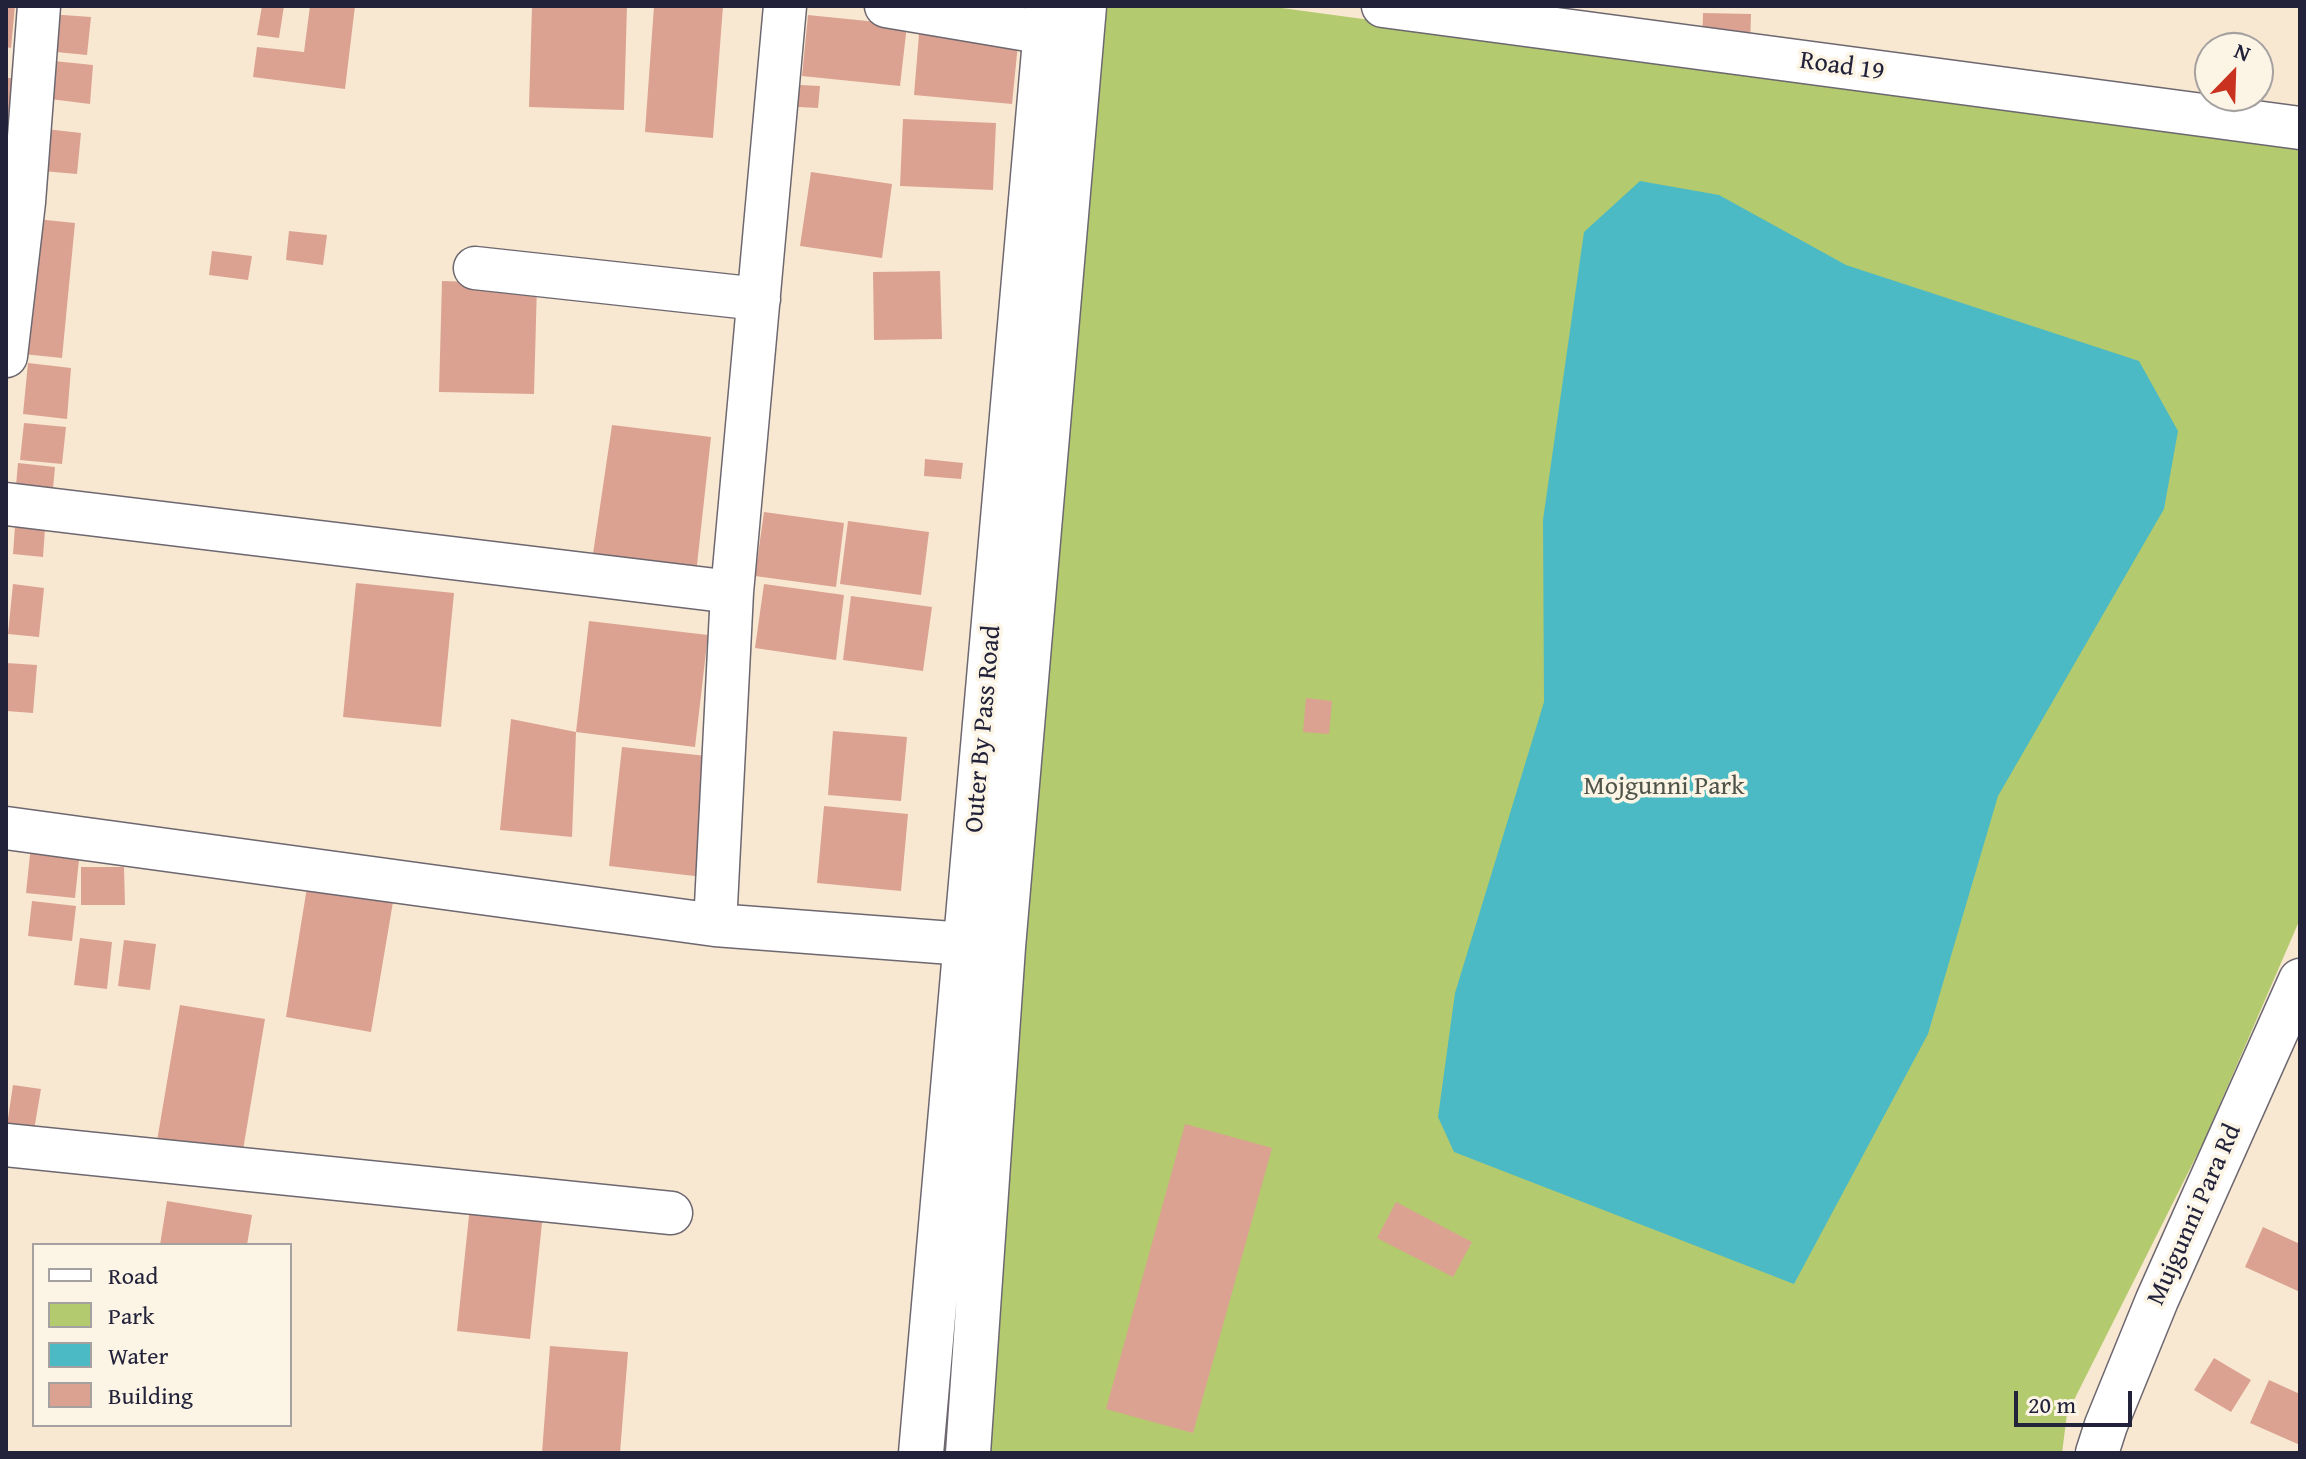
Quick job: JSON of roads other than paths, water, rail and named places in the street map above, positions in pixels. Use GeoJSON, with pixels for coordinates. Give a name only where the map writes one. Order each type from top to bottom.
{"type":"FeatureCollection","features":[{"type":"Feature","properties":{"kind":"main road","name":"Outer By Pass Road"},"geometry":{"type":"LineString","coordinates":[[968,1453],[1003,947],[1084,6]]}},
{"type":"Feature","properties":{"kind":"main road","name":"Outer By Pass Road"},"geometry":{"type":"LineString","coordinates":[[921,1453],[1047,20]]}},
{"type":"Feature","properties":{"kind":"street"},"geometry":{"type":"LineString","coordinates":[[6,356],[20,59],[39,6]]}},
{"type":"Feature","properties":{"kind":"street"},"geometry":{"type":"LineString","coordinates":[[715,925],[732,592],[785,6]]}},
{"type":"Feature","properties":{"kind":"street"},"geometry":{"type":"LineString","coordinates":[[886,6],[1047,20]]}},
{"type":"Feature","properties":{"kind":"street","name":"Road 19"},"geometry":{"type":"LineString","coordinates":[[1383,6],[2300,128]]}},
{"type":"Feature","properties":{"kind":"street"},"geometry":{"type":"LineString","coordinates":[[475,268],[759,299]]}},
{"type":"Feature","properties":{"kind":"street"},"geometry":{"type":"LineString","coordinates":[[6,504],[732,592]]}},
{"type":"Feature","properties":{"kind":"street"},"geometry":{"type":"LineString","coordinates":[[6,828],[715,925],[965,944]]}},
{"type":"Feature","properties":{"kind":"street","name":"Mujgunni Para Rd"},"geometry":{"type":"LineString","coordinates":[[2097,1453],[2157,1300],[2300,980]]}},
{"type":"Feature","properties":{"kind":"street"},"geometry":{"type":"LineString","coordinates":[[6,1145],[671,1213]]}},
{"type":"Feature","properties":{"kind":"water"},"geometry":{"type":"Polygon","coordinates":[[[1640,181],[1719,195],[1846,265],[2139,361],[2178,431],[2164,509],[1998,796],[1928,1034],[1794,1284],[1454,1152],[1438,1117],[1455,993],[1544,702],[1543,520],[1584,232],[1640,181]]]}},
{"type":"Feature","properties":{"kind":"park label","name":"Mojgunni Park"},"geometry":{"type":"Point","coordinates":[1664,787]}}]}
